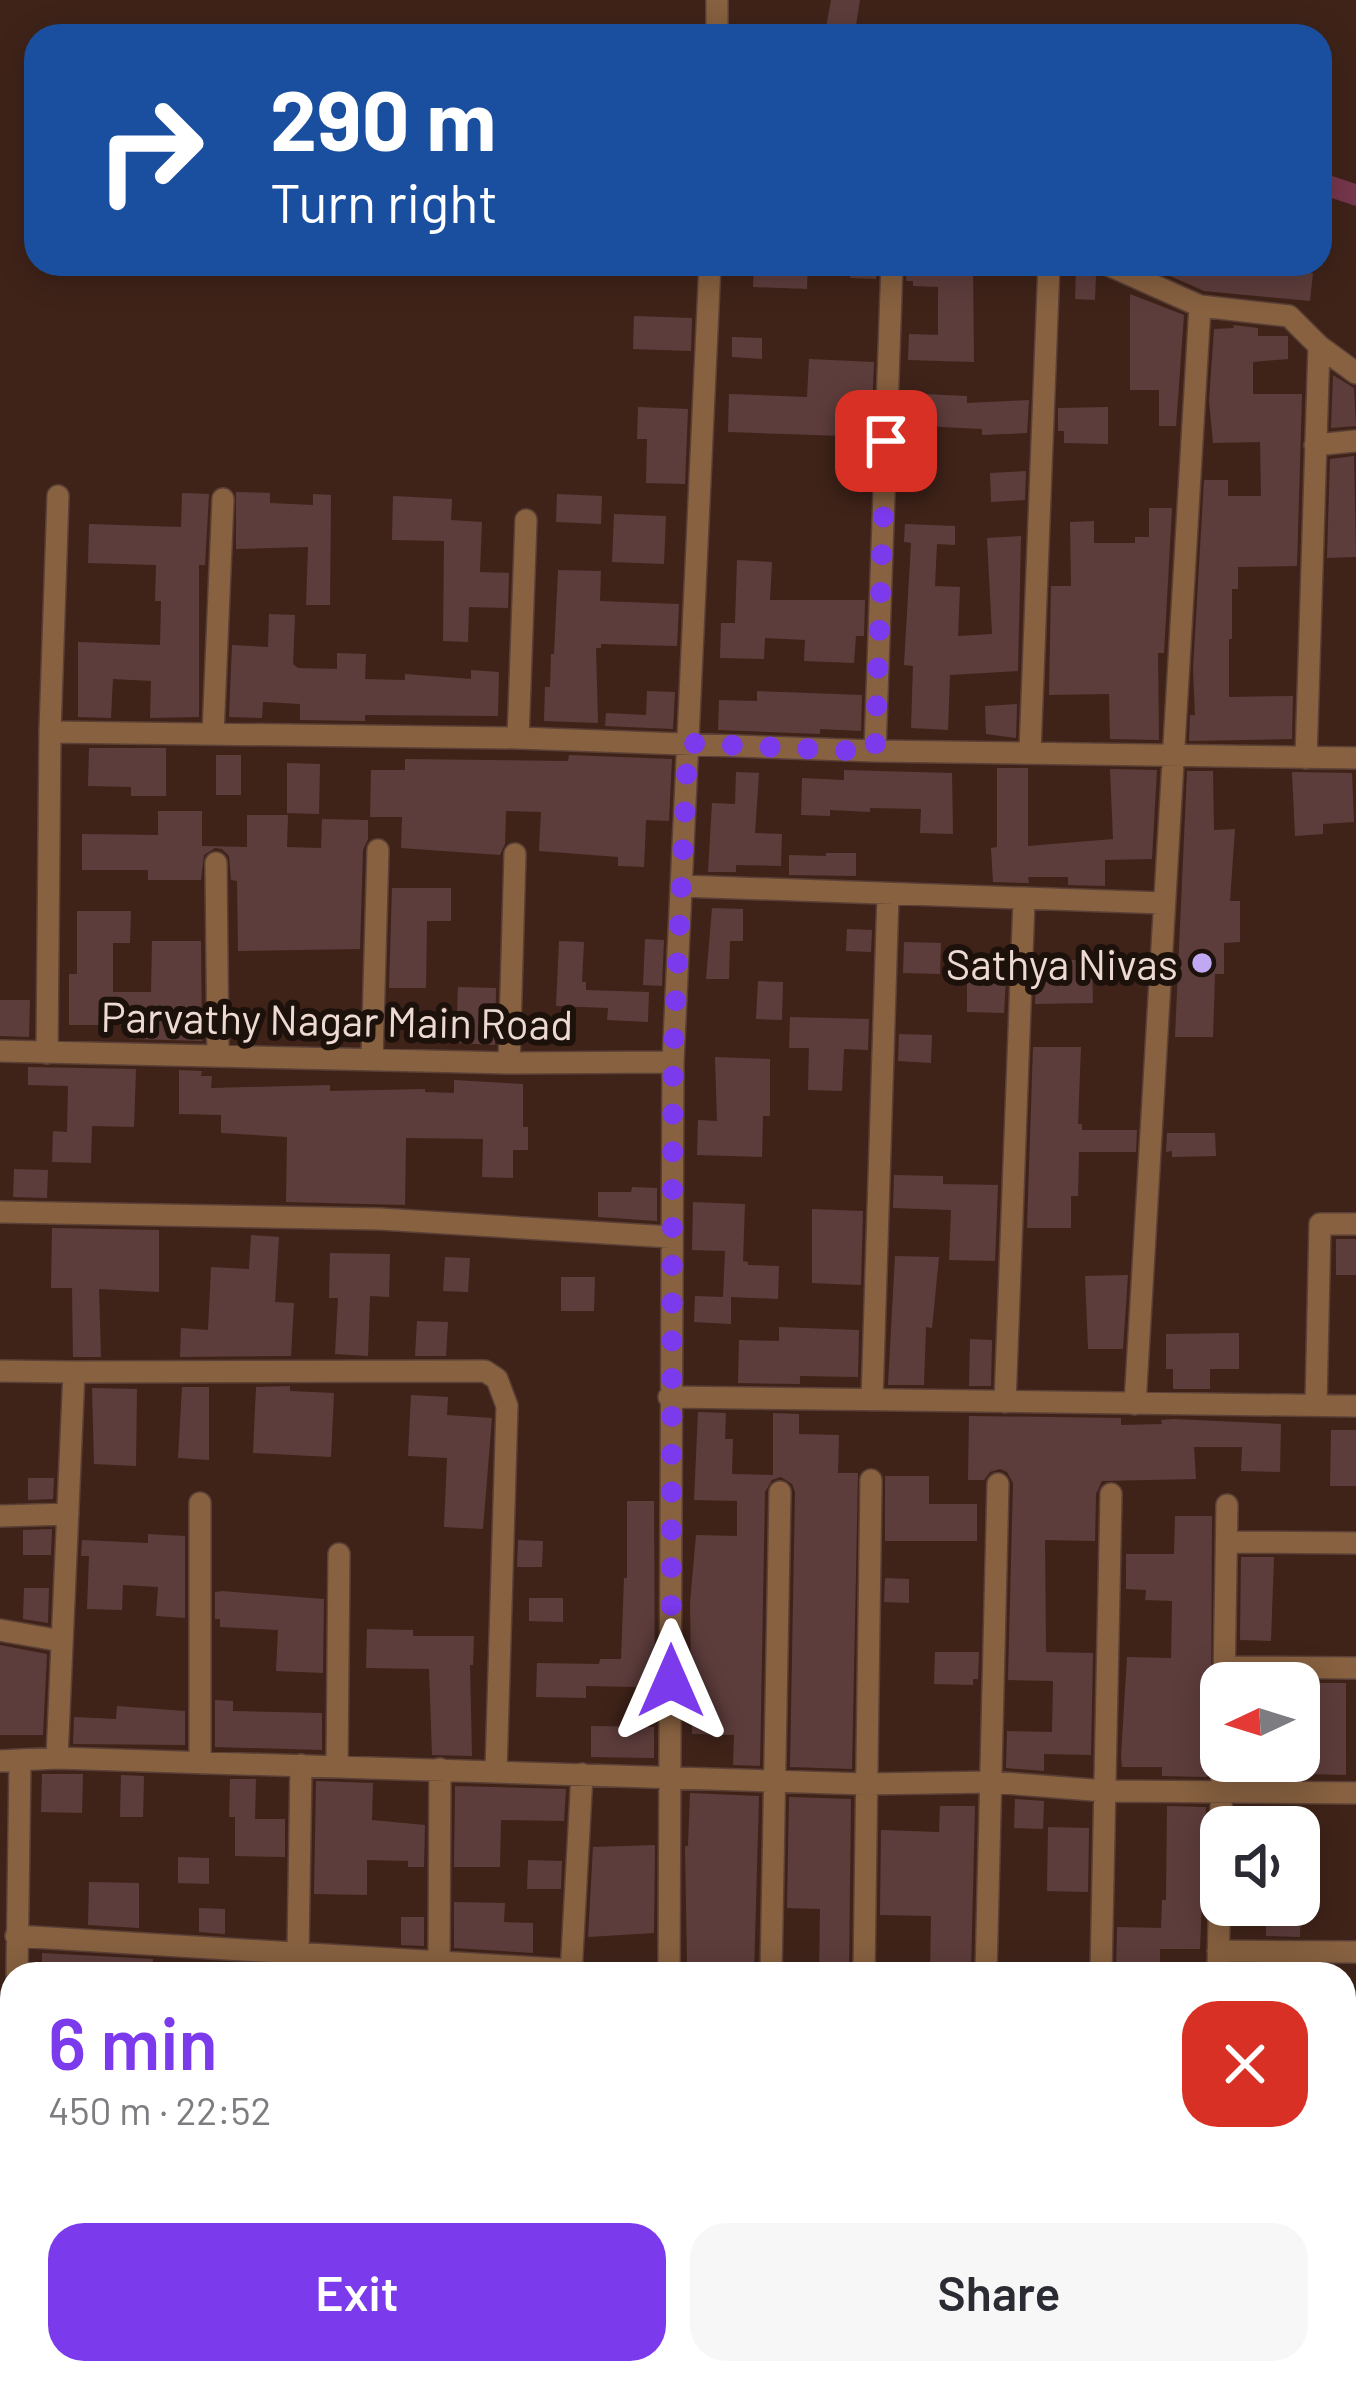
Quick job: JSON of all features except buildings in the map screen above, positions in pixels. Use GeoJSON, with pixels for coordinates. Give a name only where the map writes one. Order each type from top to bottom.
{"type":"FeatureCollection","features":[{"type":"Feature","properties":{"kind":"street"},"geometry":{"type":"LineString","coordinates":[[669,1962],[673,1061],[709,276]]}},
{"type":"Feature","properties":{"kind":"street"},"geometry":{"type":"LineString","coordinates":[[875,752],[892,276]]}},
{"type":"Feature","properties":{"kind":"street"},"geometry":{"type":"LineString","coordinates":[[1030,751],[1049,276]]}},
{"type":"Feature","properties":{"kind":"street"},"geometry":{"type":"LineString","coordinates":[[1133,276],[1200,306],[1289,316],[1356,373]]}},
{"type":"Feature","properties":{"kind":"street"},"geometry":{"type":"LineString","coordinates":[[1135,1404],[1200,306]]}},
{"type":"Feature","properties":{"kind":"street"},"geometry":{"type":"LineString","coordinates":[[1306,758],[1319,346]]}},
{"type":"Feature","properties":{"kind":"street"},"geometry":{"type":"LineString","coordinates":[[1315,446],[1356,441]]}},
{"type":"Feature","properties":{"kind":"street"},"geometry":{"type":"LineString","coordinates":[[47,1053],[58,496]]}},
{"type":"Feature","properties":{"kind":"street"},"geometry":{"type":"LineString","coordinates":[[213,734],[224,499]]}},
{"type":"Feature","properties":{"kind":"street"},"geometry":{"type":"LineString","coordinates":[[518,738],[526,520]]}},
{"type":"Feature","properties":{"kind":"street"},"geometry":{"type":"LineString","coordinates":[[50,732],[1356,758]]}},
{"type":"Feature","properties":{"kind":"street"},"geometry":{"type":"LineString","coordinates":[[372,1059],[378,850]]}},
{"type":"Feature","properties":{"kind":"street"},"geometry":{"type":"LineString","coordinates":[[509,1063],[515,854]]}},
{"type":"Feature","properties":{"kind":"street"},"geometry":{"type":"LineString","coordinates":[[216,863],[218,1056]]}},
{"type":"Feature","properties":{"kind":"street"},"geometry":{"type":"LineString","coordinates":[[681,886],[1162,903]]}},
{"type":"Feature","properties":{"kind":"street"},"geometry":{"type":"LineString","coordinates":[[872,1400],[888,895]]}},
{"type":"Feature","properties":{"kind":"street"},"geometry":{"type":"LineString","coordinates":[[1004,1402],[1024,901]]}},
{"type":"Feature","properties":{"kind":"street","name":"Parvathy Nagar Main Road"},"geometry":{"type":"LineString","coordinates":[[0,1051],[509,1063],[673,1061]]}},
{"type":"Feature","properties":{"kind":"street"},"geometry":{"type":"LineString","coordinates":[[0,1212],[380,1219],[670,1237]]}},
{"type":"Feature","properties":{"kind":"street"},"geometry":{"type":"LineString","coordinates":[[1316,1405],[1320,1224],[1356,1224]]}},
{"type":"Feature","properties":{"kind":"street"},"geometry":{"type":"LineString","coordinates":[[0,1371],[485,1371],[497,1379],[507,1406],[496,1771]]}},
{"type":"Feature","properties":{"kind":"street"},"geometry":{"type":"LineString","coordinates":[[57,1758],[74,1372]]}},
{"type":"Feature","properties":{"kind":"street"},"geometry":{"type":"LineString","coordinates":[[669,1396],[1356,1406]]}},
{"type":"Feature","properties":{"kind":"street"},"geometry":{"type":"LineString","coordinates":[[864,1962],[871,1480]]}},
{"type":"Feature","properties":{"kind":"street"},"geometry":{"type":"LineString","coordinates":[[986,1962],[998,1484]]}},
{"type":"Feature","properties":{"kind":"street"},"geometry":{"type":"LineString","coordinates":[[772,1962],[780,1492]]}},
{"type":"Feature","properties":{"kind":"street"},"geometry":{"type":"LineString","coordinates":[[1102,1962],[1111,1494]]}},
{"type":"Feature","properties":{"kind":"street"},"geometry":{"type":"LineString","coordinates":[[200,1502],[200,1762]]}},
{"type":"Feature","properties":{"kind":"street"},"geometry":{"type":"LineString","coordinates":[[1224,1662],[1228,1505]]}},
{"type":"Feature","properties":{"kind":"street"},"geometry":{"type":"LineString","coordinates":[[0,1516],[68,1514]]}},
{"type":"Feature","properties":{"kind":"street"},"geometry":{"type":"LineString","coordinates":[[1227,1542],[1356,1543]]}},
{"type":"Feature","properties":{"kind":"street"},"geometry":{"type":"LineString","coordinates":[[337,1766],[339,1554]]}},
{"type":"Feature","properties":{"kind":"street"},"geometry":{"type":"LineString","coordinates":[[0,1630],[62,1641]]}},
{"type":"Feature","properties":{"kind":"street"},"geometry":{"type":"LineString","coordinates":[[1320,1670],[1356,1668]]}},
{"type":"Feature","properties":{"kind":"street"},"geometry":{"type":"LineString","coordinates":[[17,1962],[10,1761],[57,1758],[865,1784],[992,1782],[1105,1791],[1356,1793]]}},
{"type":"Feature","properties":{"kind":"street"},"geometry":{"type":"LineString","coordinates":[[298,1953],[301,1766]]}},
{"type":"Feature","properties":{"kind":"street"},"geometry":{"type":"LineString","coordinates":[[16,1936],[440,1962],[440,1769]]}},
{"type":"Feature","properties":{"kind":"street"},"geometry":{"type":"LineString","coordinates":[[572,1962],[582,1774]]}},
{"type":"Feature","properties":{"kind":"street"},"geometry":{"type":"LineString","coordinates":[[1222,1782],[1218,1962],[1356,1952]]}},
{"type":"Feature","properties":{"kind":"waterway"},"geometry":{"type":"LineString","coordinates":[[1332,187],[1356,195]]}},
{"type":"Feature","properties":{"kind":"place","name":"Sathya Nivas"},"geometry":{"type":"Point","coordinates":[1202,963]}},
{"type":"Feature","properties":{"kind":"route"},"geometry":{"type":"LineString","coordinates":[[671,1681],[673,1061],[688,743],[875,752],[886,441]]}}]}
